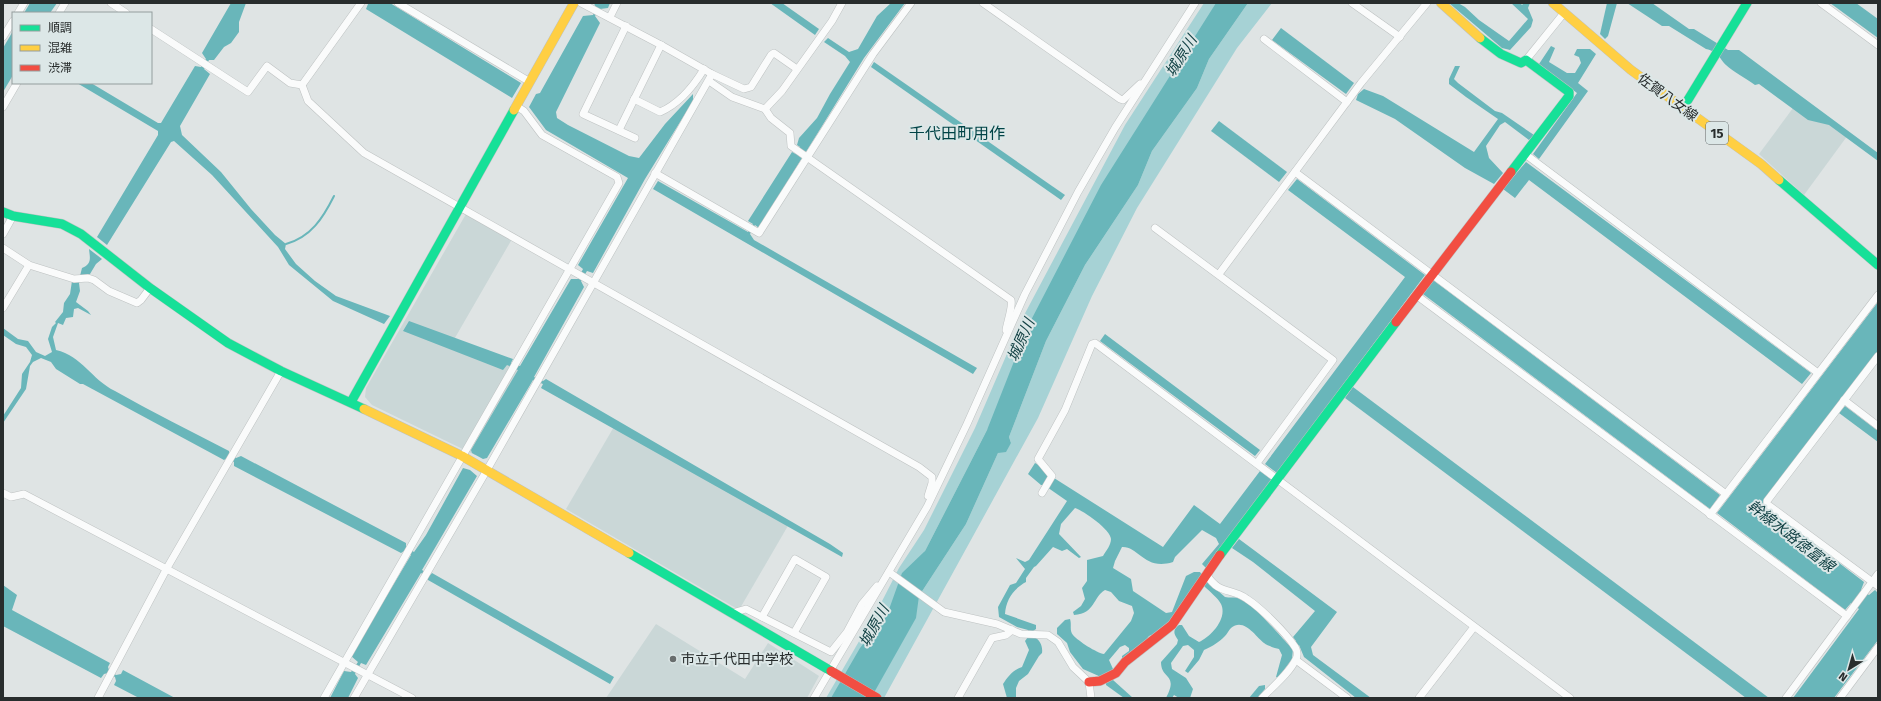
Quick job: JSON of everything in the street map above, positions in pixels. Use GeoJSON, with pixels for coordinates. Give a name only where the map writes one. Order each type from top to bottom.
{"type":"FeatureCollection","features":[{"type":"Feature","properties":{"kind":"street"},"geometry":{"type":"LineString","coordinates":[[19,12],[24,3]]}},
{"type":"Feature","properties":{"kind":"street"},"geometry":{"type":"LineString","coordinates":[[60,12],[65,3]]}},
{"type":"Feature","properties":{"kind":"street"},"geometry":{"type":"LineString","coordinates":[[111,3],[124,12]]}},
{"type":"Feature","properties":{"kind":"street"},"geometry":{"type":"LineString","coordinates":[[302,85],[361,3]]}},
{"type":"Feature","properties":{"kind":"street"},"geometry":{"type":"LineString","coordinates":[[398,3],[530,82]]}},
{"type":"Feature","properties":{"kind":"street"},"geometry":{"type":"LineString","coordinates":[[351,402],[574,3]]}},
{"type":"Feature","properties":{"kind":"street"},"geometry":{"type":"LineString","coordinates":[[581,3],[596,12],[610,17],[712,74],[748,89],[751,87],[774,53],[797,69]]}},
{"type":"Feature","properties":{"kind":"street"},"geometry":{"type":"LineString","coordinates":[[610,17],[617,3]]}},
{"type":"Feature","properties":{"kind":"street"},"geometry":{"type":"LineString","coordinates":[[765,109],[782,92],[832,21],[842,3]]}},
{"type":"Feature","properties":{"kind":"street"},"geometry":{"type":"LineString","coordinates":[[655,173],[759,233],[873,54],[911,3]]}},
{"type":"Feature","properties":{"kind":"street"},"geometry":{"type":"LineString","coordinates":[[983,3],[1120,99],[1124,100],[1137,86],[1144,82]]}},
{"type":"Feature","properties":{"kind":"street"},"geometry":{"type":"LineString","coordinates":[[814,698],[889,572],[893,562],[913,533],[927,507],[967,424],[1025,294],[1078,192],[1115,128],[1195,3]]}},
{"type":"Feature","properties":{"kind":"street"},"geometry":{"type":"LineString","coordinates":[[1352,3],[1400,37]]}},
{"type":"Feature","properties":{"kind":"street"},"geometry":{"type":"LineString","coordinates":[[1219,274],[1347,102],[1427,3]]}},
{"type":"Feature","properties":{"kind":"street"},"geometry":{"type":"LineString","coordinates":[[1441,3],[1508,58],[1521,63],[1526,60],[1564,13]]}},
{"type":"Feature","properties":{"kind":"street","name":"佐賀八女線"},"geometry":{"type":"LineString","coordinates":[[1553,3],[1631,70],[1761,164],[1878,265]]}},
{"type":"Feature","properties":{"kind":"street"},"geometry":{"type":"LineString","coordinates":[[1683,108],[1747,3]]}},
{"type":"Feature","properties":{"kind":"street"},"geometry":{"type":"LineString","coordinates":[[1821,3],[1878,45]]}},
{"type":"Feature","properties":{"kind":"street"},"geometry":{"type":"LineString","coordinates":[[3,38],[12,23]]}},
{"type":"Feature","properties":{"kind":"street"},"geometry":{"type":"LineString","coordinates":[[626,26],[583,114],[635,138]]}},
{"type":"Feature","properties":{"kind":"street"},"geometry":{"type":"LineString","coordinates":[[152,30],[248,92],[267,66],[290,83],[302,85]]}},
{"type":"Feature","properties":{"kind":"street"},"geometry":{"type":"LineString","coordinates":[[1264,40],[1347,102]]}},
{"type":"Feature","properties":{"kind":"street"},"geometry":{"type":"LineString","coordinates":[[619,130],[661,45]]}},
{"type":"Feature","properties":{"kind":"street"},"geometry":{"type":"LineString","coordinates":[[1089,682],[1100,681],[1116,673],[1131,658],[1172,625],[1206,574],[1514,166],[1570,96],[1569,92],[1526,60]]}},
{"type":"Feature","properties":{"kind":"street"},"geometry":{"type":"LineString","coordinates":[[634,99],[660,112],[668,109],[694,86],[704,69]]}},
{"type":"Feature","properties":{"kind":"street"},"geometry":{"type":"LineString","coordinates":[[354,698],[364,673],[426,574],[487,470],[712,74]]}},
{"type":"Feature","properties":{"kind":"street"},"geometry":{"type":"LineString","coordinates":[[709,81],[732,97],[765,109],[771,118],[790,133],[791,146],[1011,300],[1012,304],[1008,316],[1005,337]]}},
{"type":"Feature","properties":{"kind":"street"},"geometry":{"type":"LineString","coordinates":[[3,107],[16,84]]}},
{"type":"Feature","properties":{"kind":"street"},"geometry":{"type":"LineString","coordinates":[[302,85],[308,101],[364,153],[919,467],[932,477],[927,507]]}},
{"type":"Feature","properties":{"kind":"street"},"geometry":{"type":"LineString","coordinates":[[324,698],[347,664],[408,550],[619,183],[617,177],[542,135],[524,110],[516,106]]}},
{"type":"Feature","properties":{"kind":"street"},"geometry":{"type":"LineString","coordinates":[[1525,154],[1818,373]]}},
{"type":"Feature","properties":{"kind":"street"},"geometry":{"type":"LineString","coordinates":[[1295,172],[1427,281],[1726,494]]}},
{"type":"Feature","properties":{"kind":"street"},"geometry":{"type":"LineString","coordinates":[[3,212],[13,216],[62,224],[81,234],[150,288],[228,343],[281,371],[351,402],[462,456],[877,698]]}},
{"type":"Feature","properties":{"kind":"street"},"geometry":{"type":"LineString","coordinates":[[3,234],[13,216]]}},
{"type":"Feature","properties":{"kind":"street"},"geometry":{"type":"LineString","coordinates":[[1155,228],[1333,360],[1257,463]]}},
{"type":"Feature","properties":{"kind":"street"},"geometry":{"type":"LineString","coordinates":[[3,248],[29,265],[78,280],[88,278],[94,280],[109,291],[137,303],[150,288]]}},
{"type":"Feature","properties":{"kind":"street"},"geometry":{"type":"LineString","coordinates":[[3,308],[29,265]]}},
{"type":"Feature","properties":{"kind":"street"},"geometry":{"type":"LineString","coordinates":[[1416,295],[1847,616]]}},
{"type":"Feature","properties":{"kind":"street"},"geometry":{"type":"LineString","coordinates":[[1710,515],[1878,295]]}},
{"type":"Feature","properties":{"kind":"street"},"geometry":{"type":"LineString","coordinates":[[1042,493],[1052,476],[1038,459],[1064,410],[1092,344],[1095,343],[1570,698]]}},
{"type":"Feature","properties":{"kind":"street"},"geometry":{"type":"LineString","coordinates":[[1875,584],[1768,504],[1767,501],[1878,356]]}},
{"type":"Feature","properties":{"kind":"street"},"geometry":{"type":"LineString","coordinates":[[98,698],[167,568],[281,371]]}},
{"type":"Feature","properties":{"kind":"street"},"geometry":{"type":"LineString","coordinates":[[1844,400],[1878,426]]}},
{"type":"Feature","properties":{"kind":"street"},"geometry":{"type":"LineString","coordinates":[[3,493],[12,497],[24,494],[412,698]]}},
{"type":"Feature","properties":{"kind":"street"},"geometry":{"type":"LineString","coordinates":[[762,617],[795,559],[826,577],[794,633]]}},
{"type":"Feature","properties":{"kind":"street"},"geometry":{"type":"LineString","coordinates":[[889,572],[944,612],[997,624],[1021,634],[1048,635],[1058,642],[1073,667],[1089,682],[1092,698]]}},
{"type":"Feature","properties":{"kind":"street"},"geometry":{"type":"LineString","coordinates":[[1206,574],[1210,581],[1221,590],[1240,594],[1248,599],[1272,621],[1294,645],[1298,655],[1296,660],[1262,698]]}},
{"type":"Feature","properties":{"kind":"street"},"geometry":{"type":"LineString","coordinates":[[1786,698],[1867,589],[1875,584],[1878,574]]}},
{"type":"Feature","properties":{"kind":"street"},"geometry":{"type":"LineString","coordinates":[[732,613],[746,609],[831,652],[847,632],[862,604],[882,582]]}},
{"type":"Feature","properties":{"kind":"street"},"geometry":{"type":"LineString","coordinates":[[1419,698],[1474,627]]}},
{"type":"Feature","properties":{"kind":"street"},"geometry":{"type":"LineString","coordinates":[[958,698],[992,638],[1006,635],[1012,630]]}},
{"type":"Feature","properties":{"kind":"street"},"geometry":{"type":"LineString","coordinates":[[1840,698],[1878,648]]}},
{"type":"Feature","properties":{"kind":"street"},"geometry":{"type":"LineString","coordinates":[[1296,660],[1348,698]]}},
{"type":"Feature","properties":{"kind":"shaded area"},"geometry":{"type":"Polygon","coordinates":[[[1204,3],[1223,3],[1002,407],[987,430],[925,551],[843,698],[826,698],[879,607],[899,568],[924,530],[975,428],[1022,319],[1125,125],[1204,3]]]}},
{"type":"Feature","properties":{"kind":"shaded area"},"geometry":{"type":"Polygon","coordinates":[[[1248,3],[1272,3],[1237,48],[1137,208],[1092,296],[1038,418],[884,698],[860,698],[919,596],[966,524],[998,453],[1011,443],[1009,437],[1046,341],[1085,265],[1138,185],[1152,151],[1197,88],[1209,59],[1248,3]]]}},
{"type":"Feature","properties":{"kind":"shaded area"},"geometry":{"type":"Polygon","coordinates":[[[1799,100],[1848,135],[1804,195],[1759,154],[1799,100]]]}},
{"type":"Feature","properties":{"kind":"shaded area"},"geometry":{"type":"Polygon","coordinates":[[[466,214],[512,239],[452,343],[525,370],[475,455],[372,405],[365,397],[366,388],[466,214]]]}},
{"type":"Feature","properties":{"kind":"shaded area"},"geometry":{"type":"Polygon","coordinates":[[[615,425],[789,524],[739,610],[566,509],[615,425]]]}},
{"type":"Feature","properties":{"kind":"shaded area","name":"市立千代田中学校"},"geometry":{"type":"Polygon","coordinates":[[[656,624],[745,679],[768,643],[819,676],[807,698],[606,698],[656,624]]]}},
{"type":"Feature","properties":{"kind":"water"},"geometry":{"type":"Polygon","coordinates":[[[30,3],[57,3],[51,12],[25,12],[30,3]]]}},
{"type":"Feature","properties":{"kind":"water"},"geometry":{"type":"Polygon","coordinates":[[[231,3],[246,3],[239,22],[239,32],[231,43],[224,47],[214,60],[209,60],[204,69],[210,74],[180,126],[182,135],[221,172],[251,209],[275,235],[286,244],[285,249],[296,264],[315,281],[336,296],[390,316],[384,324],[333,301],[289,265],[278,247],[212,175],[174,141],[171,142],[107,245],[97,237],[158,135],[158,131],[79,84],[93,84],[158,123],[161,123],[195,66],[201,67],[206,59],[202,53],[231,3]]]}},
{"type":"Feature","properties":{"kind":"water"},"geometry":{"type":"Polygon","coordinates":[[[366,3],[390,3],[521,83],[512,98],[366,9],[368,4],[366,3]]]}},
{"type":"Feature","properties":{"kind":"water"},"geometry":{"type":"Polygon","coordinates":[[[594,3],[610,3],[608,8],[600,9],[595,16],[600,23],[556,112],[557,118],[629,156],[639,158],[665,124],[693,94],[693,101],[645,179],[593,273],[587,271],[581,281],[584,287],[534,377],[543,381],[546,379],[830,544],[843,553],[842,557],[541,388],[543,384],[533,380],[487,458],[483,459],[472,453],[471,450],[518,370],[507,365],[503,370],[403,331],[409,321],[513,359],[511,363],[520,366],[571,279],[578,279],[583,269],[578,265],[628,178],[546,130],[529,107],[536,94],[540,93],[583,16],[593,15],[596,8],[594,3]]]}},
{"type":"Feature","properties":{"kind":"water"},"geometry":{"type":"Polygon","coordinates":[[[770,3],[782,3],[819,29],[815,35],[770,3]]]}},
{"type":"Feature","properties":{"kind":"water"},"geometry":{"type":"Polygon","coordinates":[[[891,3],[905,3],[864,58],[806,152],[802,150],[799,156],[802,158],[759,228],[755,225],[750,234],[754,240],[977,368],[973,374],[653,189],[658,181],[748,232],[753,224],[748,221],[792,152],[796,154],[800,147],[797,145],[799,138],[817,118],[850,62],[845,56],[824,42],[828,38],[849,52],[858,49],[877,16],[891,3]]]}},
{"type":"Feature","properties":{"kind":"water"},"geometry":{"type":"Polygon","coordinates":[[[1216,3],[1248,3],[1209,59],[1197,88],[1152,151],[1138,185],[1085,265],[1046,341],[1009,437],[1011,443],[1006,452],[998,453],[966,524],[919,596],[916,618],[871,698],[831,698],[860,648],[887,615],[902,573],[925,551],[987,430],[1028,326],[1101,185],[1216,3]]]}},
{"type":"Feature","properties":{"kind":"water"},"geometry":{"type":"Polygon","coordinates":[[[1449,3],[1458,3],[1465,7],[1479,20],[1509,41],[1528,19],[1511,3],[1520,3],[1522,5],[1524,3],[1530,3],[1528,8],[1533,20],[1531,27],[1510,50],[1502,48],[1449,3]]]}},
{"type":"Feature","properties":{"kind":"water"},"geometry":{"type":"Polygon","coordinates":[[[1607,3],[1617,3],[1608,36],[1605,39],[1600,34],[1607,3]]]}},
{"type":"Feature","properties":{"kind":"water"},"geometry":{"type":"Polygon","coordinates":[[[1627,3],[1652,3],[1689,29],[1694,29],[1728,50],[1739,50],[1878,153],[1878,161],[1829,125],[1808,120],[1759,84],[1755,85],[1736,73],[1714,52],[1706,49],[1669,26],[1662,26],[1627,3]]]}},
{"type":"Feature","properties":{"kind":"water"},"geometry":{"type":"Polygon","coordinates":[[[1830,3],[1856,3],[1878,19],[1878,38],[1830,3]]]}},
{"type":"Feature","properties":{"kind":"water"},"geometry":{"type":"Polygon","coordinates":[[[1281,28],[1354,83],[1346,94],[1272,40],[1281,28]]]}},
{"type":"Feature","properties":{"kind":"water"},"geometry":{"type":"Polygon","coordinates":[[[12,33],[12,77],[3,92],[3,48],[12,33]]]}},
{"type":"Feature","properties":{"kind":"water"},"geometry":{"type":"Polygon","coordinates":[[[1551,46],[1555,48],[1549,62],[1567,73],[1575,73],[1581,63],[1579,57],[1574,55],[1577,49],[1590,49],[1596,54],[1578,83],[1588,91],[1539,159],[1533,154],[1577,93],[1539,64],[1551,46]]]}},
{"type":"Feature","properties":{"kind":"water"},"geometry":{"type":"Polygon","coordinates":[[[874,62],[1065,195],[1061,200],[871,67],[874,62]]]}},
{"type":"Feature","properties":{"kind":"water"},"geometry":{"type":"Polygon","coordinates":[[[1455,66],[1460,66],[1454,79],[1458,83],[1495,111],[1502,113],[1534,135],[1529,140],[1505,122],[1500,125],[1486,146],[1489,158],[1503,173],[1494,184],[1465,168],[1395,119],[1356,100],[1358,94],[1364,89],[1383,96],[1474,152],[1498,119],[1449,84],[1449,79],[1455,66]]]}},
{"type":"Feature","properties":{"kind":"water"},"geometry":{"type":"Polygon","coordinates":[[[1219,121],[1287,172],[1279,182],[1211,131],[1219,121]]]}},
{"type":"Feature","properties":{"kind":"water"},"geometry":{"type":"Polygon","coordinates":[[[1526,162],[1811,373],[1802,384],[1529,180],[1515,198],[1503,189],[1526,162]]]}},
{"type":"Feature","properties":{"kind":"water"},"geometry":{"type":"Polygon","coordinates":[[[1297,179],[1425,275],[1277,473],[1265,464],[1405,277],[1288,190],[1297,179]]]}},
{"type":"Feature","properties":{"kind":"water"},"geometry":{"type":"Polygon","coordinates":[[[89,249],[102,259],[96,264],[90,274],[82,278],[79,283],[80,291],[76,302],[91,315],[78,308],[74,309],[73,317],[66,318],[63,325],[58,323],[53,337],[56,350],[73,357],[99,380],[115,391],[229,451],[229,454],[236,458],[241,456],[406,543],[406,547],[414,552],[426,535],[463,468],[470,470],[477,476],[422,570],[430,575],[432,573],[614,677],[610,684],[428,580],[428,578],[421,573],[366,665],[361,663],[355,674],[358,678],[348,698],[330,698],[344,671],[351,672],[358,662],[351,656],[411,555],[404,551],[401,553],[234,466],[234,462],[227,458],[224,460],[83,384],[80,384],[56,369],[51,362],[41,358],[33,362],[30,366],[26,389],[3,423],[3,416],[21,388],[22,374],[30,362],[32,355],[26,347],[16,344],[3,335],[3,328],[18,339],[28,341],[36,352],[45,356],[52,352],[48,339],[52,327],[63,312],[64,303],[70,294],[72,281],[80,276],[82,268],[89,263],[89,249]]]}},
{"type":"Feature","properties":{"kind":"water"},"geometry":{"type":"Polygon","coordinates":[[[1433,280],[1720,495],[1710,509],[1423,294],[1433,280]]]}},
{"type":"Feature","properties":{"kind":"water","name":"幹線水路徳富線"},"geometry":{"type":"Polygon","coordinates":[[[1878,302],[1878,351],[1762,504],[1864,582],[1861,590],[1869,595],[1875,590],[1878,593],[1878,640],[1834,698],[1793,698],[1859,609],[1851,603],[1845,610],[1717,513],[1878,302]]]}},
{"type":"Feature","properties":{"kind":"water"},"geometry":{"type":"Polygon","coordinates":[[[1105,334],[1260,450],[1255,456],[1100,341],[1105,334]]]}},
{"type":"Feature","properties":{"kind":"water"},"geometry":{"type":"Polygon","coordinates":[[[1353,387],[1769,698],[1746,698],[1345,398],[1353,387]]]}},
{"type":"Feature","properties":{"kind":"water"},"geometry":{"type":"Polygon","coordinates":[[[1845,406],[1878,431],[1878,442],[1839,413],[1845,406]]]}},
{"type":"Feature","properties":{"kind":"water"},"geometry":{"type":"Polygon","coordinates":[[[1035,463],[1038,464],[1051,477],[1163,547],[1194,505],[1220,524],[1260,471],[1272,480],[1206,568],[1202,564],[1219,544],[1216,538],[1202,530],[1175,557],[1173,562],[1163,564],[1155,563],[1143,558],[1133,550],[1122,547],[1113,568],[1131,579],[1133,591],[1166,613],[1172,612],[1186,576],[1194,572],[1200,572],[1202,575],[1172,622],[1149,636],[1142,645],[1122,660],[1122,656],[1129,651],[1129,648],[1125,645],[1120,647],[1109,660],[1113,669],[1109,674],[1101,677],[1083,669],[1070,652],[1067,643],[1057,634],[1057,628],[1065,620],[1070,619],[1071,631],[1073,635],[1088,646],[1104,654],[1131,621],[1134,613],[1132,606],[1119,601],[1111,592],[1105,590],[1090,608],[1081,614],[1074,615],[1073,612],[1081,606],[1085,599],[1082,588],[1087,581],[1087,560],[1103,556],[1111,541],[1110,535],[1102,526],[1075,508],[1061,524],[1059,534],[1081,557],[1079,558],[1067,549],[1062,551],[1053,547],[1034,567],[1026,578],[1026,582],[1017,588],[1011,595],[1007,604],[1005,614],[1036,625],[1036,629],[1033,631],[1034,637],[1041,646],[1042,653],[1028,674],[1019,681],[1016,688],[1016,698],[1007,698],[1003,684],[1011,674],[1022,667],[1029,650],[1025,641],[1028,637],[1028,630],[1017,627],[999,617],[998,607],[1010,585],[1016,583],[1025,569],[1016,558],[1025,562],[1029,560],[1067,501],[1044,485],[1041,485],[1028,474],[1035,463]]]}},
{"type":"Feature","properties":{"kind":"water"},"geometry":{"type":"Polygon","coordinates":[[[1239,539],[1337,612],[1311,647],[1313,655],[1371,698],[1356,698],[1304,657],[1299,645],[1293,649],[1292,659],[1278,678],[1276,677],[1282,655],[1279,649],[1266,644],[1245,626],[1236,625],[1231,628],[1220,640],[1204,650],[1199,660],[1188,673],[1185,671],[1194,657],[1194,650],[1188,645],[1183,646],[1171,663],[1172,669],[1186,678],[1193,689],[1190,698],[1179,698],[1174,695],[1172,698],[1166,698],[1171,684],[1162,668],[1161,662],[1177,644],[1178,640],[1174,632],[1176,628],[1179,625],[1182,625],[1189,636],[1199,642],[1213,632],[1222,616],[1223,610],[1221,604],[1204,586],[1204,582],[1209,583],[1225,597],[1238,598],[1250,605],[1289,645],[1296,641],[1293,637],[1315,611],[1253,562],[1232,548],[1239,539]]]}},
{"type":"Feature","properties":{"kind":"water"},"geometry":{"type":"Polygon","coordinates":[[[3,585],[17,595],[12,610],[110,663],[108,667],[109,670],[116,675],[121,674],[123,670],[175,698],[139,698],[114,685],[116,681],[115,677],[108,673],[104,674],[101,678],[3,626],[3,585]]]}},
{"type":"Feature","properties":{"kind":"water"},"geometry":{"type":"Polygon","coordinates":[[[1109,679],[1113,680],[1133,698],[1124,698],[1106,685],[1106,682],[1109,679]]]}},
{"type":"Feature","properties":{"kind":"water"},"geometry":{"type":"Polygon","coordinates":[[[1265,685],[1265,689],[1258,698],[1249,698],[1259,686],[1265,685]]]}},
{"type":"Feature","properties":{"kind":"waterway"},"geometry":{"type":"LineString","coordinates":[[286,244],[295,241],[309,232],[321,219],[334,196]]}},
{"type":"Feature","properties":{"kind":"traffic: fast"},"geometry":{"type":"LineString","coordinates":[[1683,108],[1747,3]]}},
{"type":"Feature","properties":{"kind":"traffic: fast"},"geometry":{"type":"LineString","coordinates":[[1480,38],[1501,54],[1521,63],[1526,60],[1569,92],[1569,96],[1511,172]]}},
{"type":"Feature","properties":{"kind":"traffic: fast"},"geometry":{"type":"LineString","coordinates":[[351,402],[514,110]]}},
{"type":"Feature","properties":{"kind":"traffic: fast"},"geometry":{"type":"LineString","coordinates":[[1779,180],[1878,265]]}},
{"type":"Feature","properties":{"kind":"traffic: fast"},"geometry":{"type":"LineString","coordinates":[[3,212],[13,216],[62,224],[81,234],[150,288],[228,343],[281,371],[364,409]]}},
{"type":"Feature","properties":{"kind":"traffic: fast"},"geometry":{"type":"LineString","coordinates":[[1220,555],[1396,322]]}},
{"type":"Feature","properties":{"kind":"traffic: fast"},"geometry":{"type":"LineString","coordinates":[[629,553],[831,671]]}},
{"type":"Feature","properties":{"kind":"traffic: slow"},"geometry":{"type":"LineString","coordinates":[[514,110],[574,3]]}},
{"type":"Feature","properties":{"kind":"traffic: slow"},"geometry":{"type":"LineString","coordinates":[[1441,3],[1480,38]]}},
{"type":"Feature","properties":{"kind":"traffic: slow"},"geometry":{"type":"LineString","coordinates":[[1553,3],[1631,70],[1761,164],[1779,180]]}},
{"type":"Feature","properties":{"kind":"traffic: slow"},"geometry":{"type":"LineString","coordinates":[[364,409],[462,456],[629,553]]}},
{"type":"Feature","properties":{"kind":"traffic: jam"},"geometry":{"type":"LineString","coordinates":[[1396,322],[1511,172]]}},
{"type":"Feature","properties":{"kind":"traffic: jam"},"geometry":{"type":"LineString","coordinates":[[1089,682],[1100,681],[1116,673],[1125,662],[1172,625],[1220,555]]}},
{"type":"Feature","properties":{"kind":"traffic: jam"},"geometry":{"type":"LineString","coordinates":[[831,671],[877,698]]}},
{"type":"Feature","properties":{"kind":"place","name":"市立千代田中学校"},"geometry":{"type":"Point","coordinates":[673,659]}},
{"type":"Feature","properties":{"kind":"district","name":"千代田町用作"},"geometry":{"type":"Point","coordinates":[957,133]}},
{"type":"Feature","properties":{"kind":"water label","name":"城原川"},"geometry":{"type":"Point","coordinates":[1181,56]}},
{"type":"Feature","properties":{"kind":"water label","name":"城原川"},"geometry":{"type":"Point","coordinates":[1021,340]}},
{"type":"Feature","properties":{"kind":"water label","name":"城原川"},"geometry":{"type":"Point","coordinates":[874,626]}}]}
